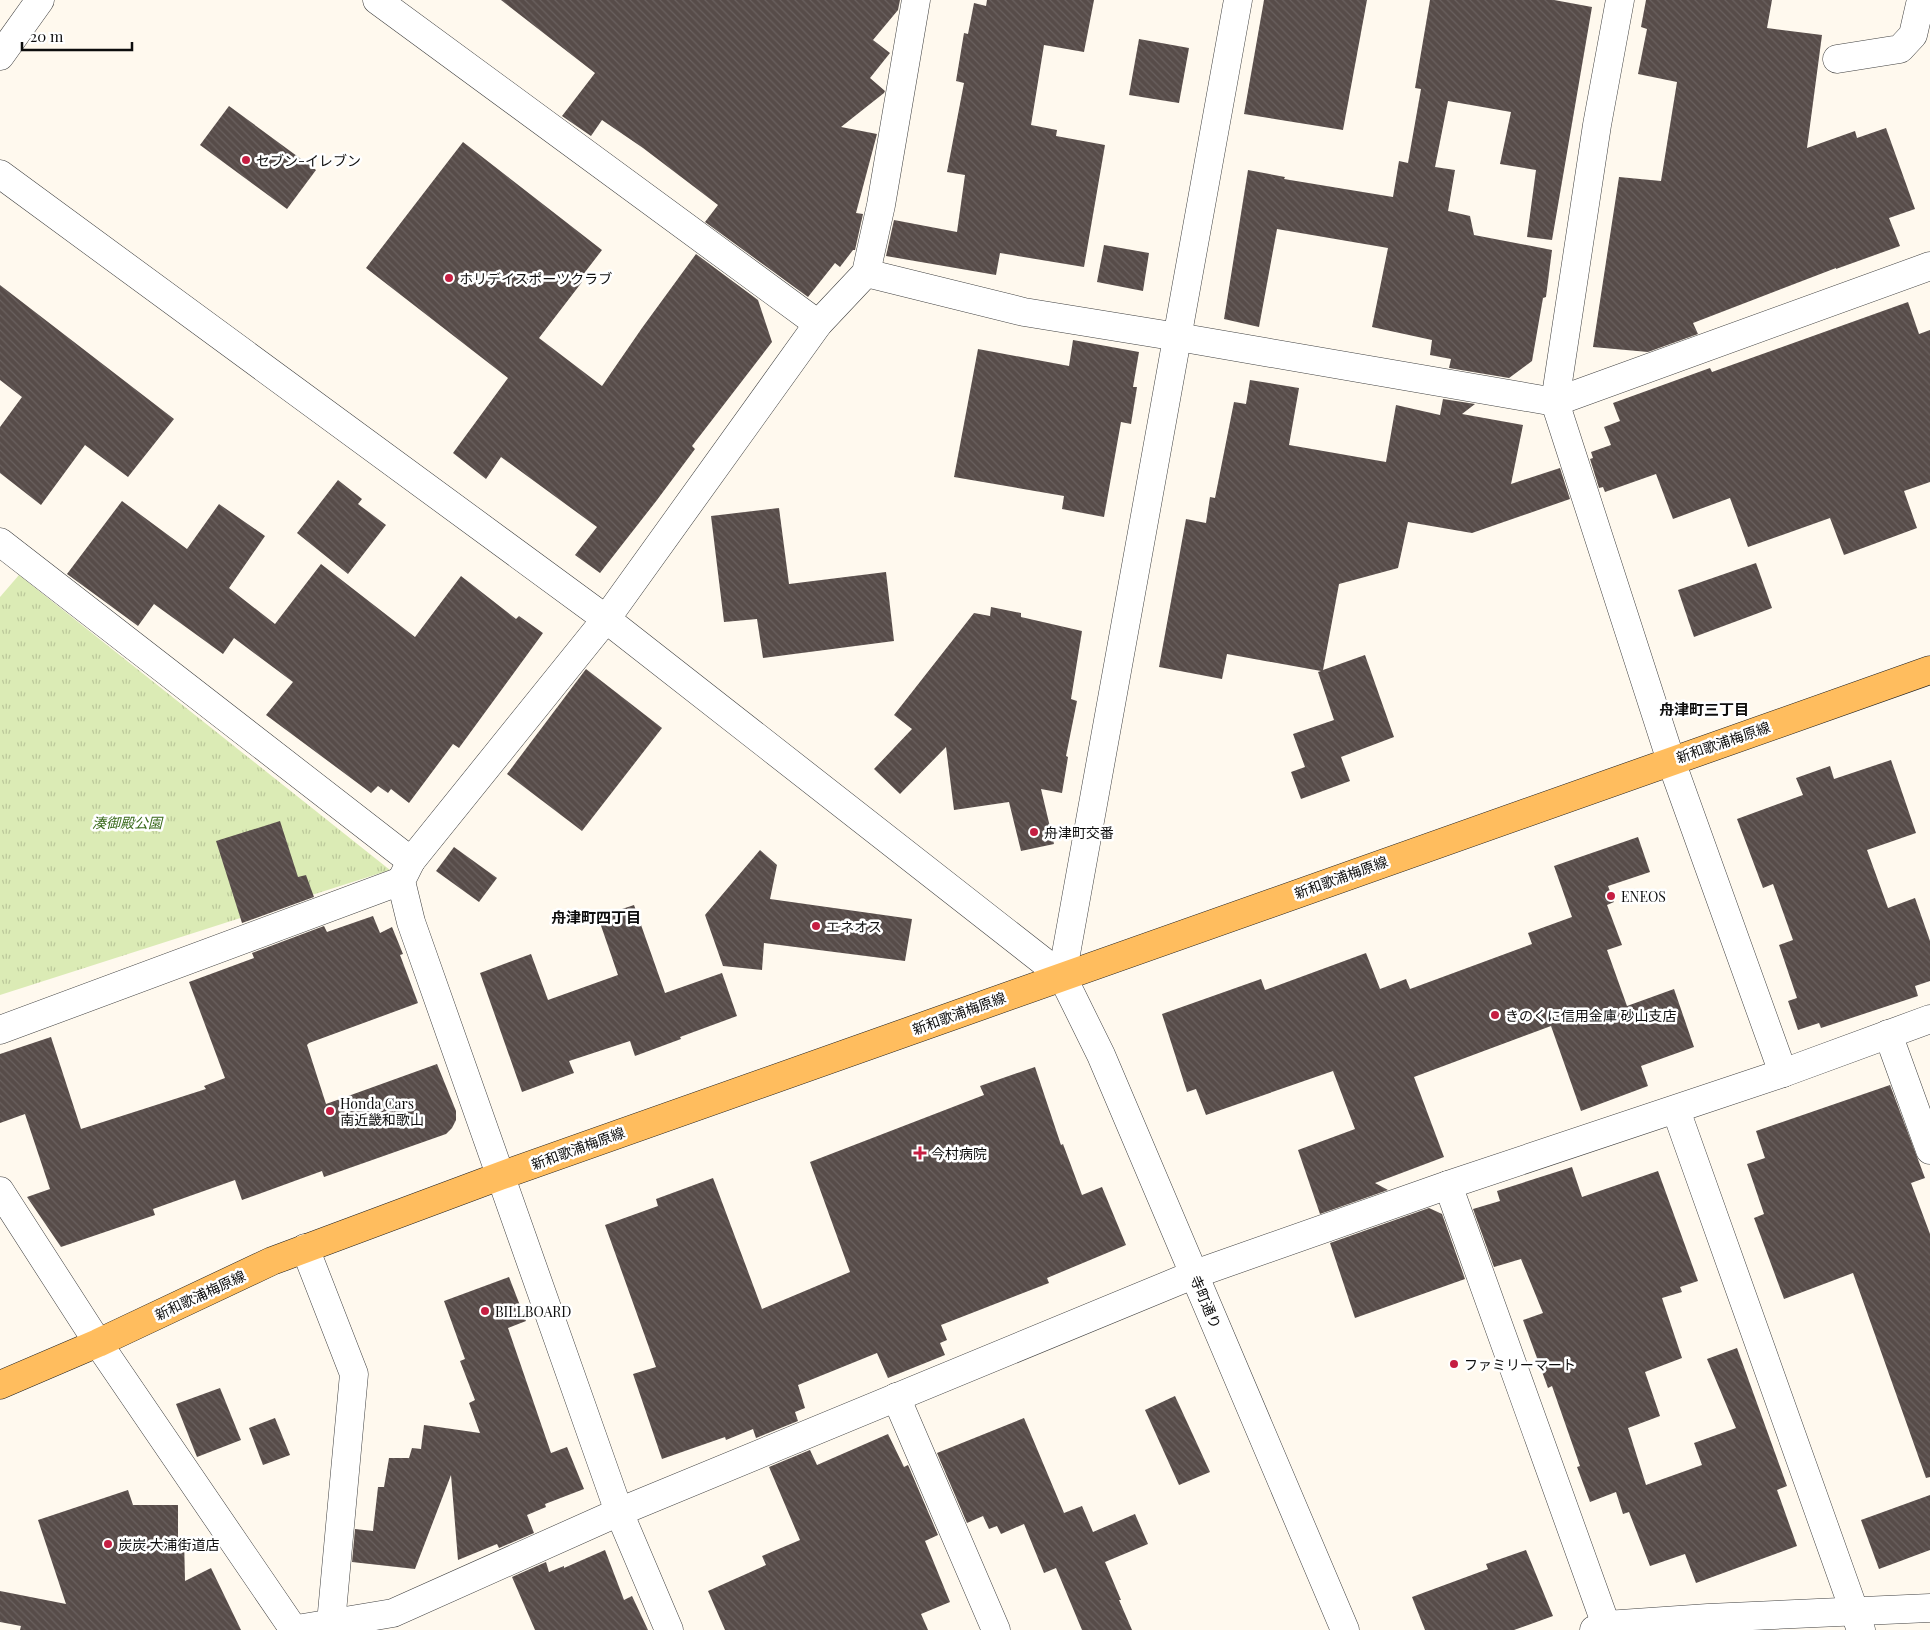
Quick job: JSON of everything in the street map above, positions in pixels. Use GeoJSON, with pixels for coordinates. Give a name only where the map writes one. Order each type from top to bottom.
{"type":"FeatureCollection","features":[{"type":"Feature","properties":{"kind":"main road","name":"新和歌浦梅原線"},"geometry":{"type":"LineString","coordinates":[[0,1385],[98,1343],[272,1261],[305,1248],[500,1176],[1062,976],[1930,670]]}},
{"type":"Feature","properties":{"kind":"street"},"geometry":{"type":"LineString","coordinates":[[0,56],[40,0]]}},
{"type":"Feature","properties":{"kind":"street"},"geometry":{"type":"LineString","coordinates":[[377,0],[818,324]]}},
{"type":"Feature","properties":{"kind":"street"},"geometry":{"type":"LineString","coordinates":[[0,1030],[406,871],[606,619],[818,324],[866,273],[882,205],[916,0]]}},
{"type":"Feature","properties":{"kind":"street"},"geometry":{"type":"LineString","coordinates":[[0,174],[606,619],[1062,976],[1238,0]]}},
{"type":"Feature","properties":{"kind":"street"},"geometry":{"type":"LineString","coordinates":[[1620,0],[1597,125],[1555,402],[1671,761],[1783,1073]]}},
{"type":"Feature","properties":{"kind":"street"},"geometry":{"type":"LineString","coordinates":[[1837,59],[1900,49],[1913,35],[1921,0]]}},
{"type":"Feature","properties":{"kind":"street"},"geometry":{"type":"LineString","coordinates":[[866,273],[1024,312],[1555,402],[1930,266]]}},
{"type":"Feature","properties":{"kind":"street"},"geometry":{"type":"LineString","coordinates":[[0,542],[406,871],[410,922],[619,1512],[669,1630]]}},
{"type":"Feature","properties":{"kind":"street","name":"寺町通り"},"geometry":{"type":"LineString","coordinates":[[1062,976],[1101,1055],[1345,1630]]}},
{"type":"Feature","properties":{"kind":"street"},"geometry":{"type":"LineString","coordinates":[[0,1191],[98,1343],[293,1630],[392,1613],[619,1512],[1195,1274],[1448,1185],[1783,1073],[1930,1019]]}},
{"type":"Feature","properties":{"kind":"street"},"geometry":{"type":"LineString","coordinates":[[1888,1034],[1930,1150]]}},
{"type":"Feature","properties":{"kind":"street"},"geometry":{"type":"LineString","coordinates":[[1676,1110],[1858,1620]]}},
{"type":"Feature","properties":{"kind":"street"},"geometry":{"type":"LineString","coordinates":[[1448,1185],[1600,1628],[1858,1620],[1930,1608]]}},
{"type":"Feature","properties":{"kind":"street"},"geometry":{"type":"LineString","coordinates":[[305,1248],[354,1374],[331,1623]]}},
{"type":"Feature","properties":{"kind":"street"},"geometry":{"type":"LineString","coordinates":[[896,1397],[996,1630]]}},
{"type":"Feature","properties":{"kind":"green space","name":"湊御殿公園"},"geometry":{"type":"Polygon","coordinates":[[[19,575],[390,870],[0,995],[0,597],[19,575]]]}},
{"type":"Feature","properties":{"kind":"building"},"geometry":{"type":"Polygon","coordinates":[[[501,0],[900,0],[898,10],[873,40],[890,53],[870,78],[885,91],[841,127],[877,134],[856,213],[863,214],[855,250],[840,267],[835,263],[808,297],[705,222],[718,205],[643,148],[602,120],[591,136],[562,116],[595,73],[501,0]]]}},
{"type":"Feature","properties":{"kind":"building"},"geometry":{"type":"Polygon","coordinates":[[[987,0],[1094,0],[1084,52],[1044,45],[1031,125],[1057,130],[1056,136],[1105,145],[1084,267],[1000,253],[996,275],[886,256],[894,220],[957,232],[965,175],[947,172],[964,83],[956,81],[964,33],[968,34],[974,3],[986,6],[987,0]]]}},
{"type":"Feature","properties":{"kind":"building"},"geometry":{"type":"Polygon","coordinates":[[[1264,0],[1367,0],[1343,130],[1244,114],[1264,0]]]}},
{"type":"Feature","properties":{"kind":"building"},"geometry":{"type":"Polygon","coordinates":[[[1430,0],[1554,0],[1592,7],[1552,240],[1527,237],[1536,170],[1500,164],[1511,112],[1448,101],[1435,167],[1455,170],[1448,211],[1470,216],[1474,235],[1552,250],[1546,297],[1543,298],[1532,361],[1509,378],[1449,368],[1451,359],[1430,355],[1432,340],[1372,327],[1388,248],[1277,229],[1259,327],[1224,319],[1248,170],[1285,177],[1284,179],[1393,197],[1399,161],[1408,163],[1421,89],[1415,88],[1430,0]]]}},
{"type":"Feature","properties":{"kind":"building"},"geometry":{"type":"Polygon","coordinates":[[[1646,0],[1772,0],[1767,28],[1822,35],[1807,148],[1855,131],[1857,138],[1886,128],[1915,209],[1889,218],[1900,246],[1836,268],[1693,323],[1698,334],[1648,352],[1593,347],[1619,177],[1661,181],[1677,82],[1638,74],[1647,29],[1641,27],[1646,0]]]}},
{"type":"Feature","properties":{"kind":"building"},"geometry":{"type":"Polygon","coordinates":[[[1139,39],[1189,48],[1179,103],[1129,95],[1139,39]]]}},
{"type":"Feature","properties":{"kind":"building"},"geometry":{"type":"Polygon","coordinates":[[[229,106],[316,170],[287,209],[200,145],[229,106]]]}},
{"type":"Feature","properties":{"kind":"building"},"geometry":{"type":"Polygon","coordinates":[[[463,142],[602,250],[579,280],[582,282],[539,338],[602,386],[696,254],[758,300],[772,342],[692,446],[695,449],[600,573],[575,555],[597,527],[501,457],[486,479],[453,453],[508,378],[366,268],[463,142]]]}},
{"type":"Feature","properties":{"kind":"building"},"geometry":{"type":"Polygon","coordinates":[[[1104,245],[1149,253],[1143,291],[1097,282],[1104,245]]]}},
{"type":"Feature","properties":{"kind":"building"},"geometry":{"type":"Polygon","coordinates":[[[0,285],[174,419],[128,477],[85,445],[41,505],[0,473],[0,427],[22,397],[0,380],[0,285]]]}},
{"type":"Feature","properties":{"kind":"building"},"geometry":{"type":"Polygon","coordinates":[[[1908,302],[1919,334],[1930,330],[1930,482],[1904,491],[1917,528],[1844,555],[1830,518],[1748,547],[1730,498],[1673,519],[1656,474],[1605,492],[1603,487],[1599,488],[1590,459],[1593,458],[1591,452],[1611,445],[1604,427],[1620,421],[1613,403],[1710,368],[1712,372],[1908,302]]]}},
{"type":"Feature","properties":{"kind":"building"},"geometry":{"type":"Polygon","coordinates":[[[1073,340],[1139,352],[1133,387],[1137,387],[1131,424],[1121,422],[1104,517],[1062,509],[1064,496],[954,477],[978,349],[1069,366],[1073,340]]]}},
{"type":"Feature","properties":{"kind":"building"},"geometry":{"type":"Polygon","coordinates":[[[1250,380],[1299,388],[1289,445],[1386,462],[1396,405],[1440,415],[1443,399],[1475,404],[1462,414],[1523,425],[1511,484],[1560,468],[1570,499],[1472,533],[1408,522],[1398,568],[1339,584],[1323,670],[1365,655],[1394,737],[1341,757],[1350,781],[1301,799],[1291,772],[1305,767],[1293,734],[1334,720],[1318,672],[1321,671],[1227,654],[1222,679],[1159,667],[1186,519],[1206,523],[1210,497],[1215,498],[1234,402],[1246,404],[1250,380]]]}},
{"type":"Feature","properties":{"kind":"building"},"geometry":{"type":"Polygon","coordinates":[[[338,480],[362,499],[358,504],[386,525],[348,574],[297,533],[338,480]]]}},
{"type":"Feature","properties":{"kind":"building"},"geometry":{"type":"Polygon","coordinates":[[[122,501],[187,549],[219,504],[265,536],[229,588],[275,624],[321,564],[415,637],[461,576],[516,619],[519,616],[543,633],[459,748],[453,744],[409,803],[391,789],[388,793],[378,786],[371,793],[266,715],[293,682],[234,638],[223,654],[154,604],[138,626],[67,574],[122,501]]]}},
{"type":"Feature","properties":{"kind":"building"},"geometry":{"type":"Polygon","coordinates":[[[779,508],[789,584],[886,572],[894,641],[763,658],[757,619],[724,622],[711,516],[779,508]]]}},
{"type":"Feature","properties":{"kind":"building"},"geometry":{"type":"Polygon","coordinates":[[[1756,563],[1772,608],[1694,637],[1678,590],[1756,563]]]}},
{"type":"Feature","properties":{"kind":"building"},"geometry":{"type":"Polygon","coordinates":[[[991,607],[1021,613],[1021,617],[1082,631],[1071,699],[1077,701],[1066,756],[1068,757],[1062,793],[1041,789],[1054,844],[1021,851],[1009,802],[954,810],[946,747],[900,794],[874,769],[912,729],[894,715],[974,613],[990,616],[991,607]]]}},
{"type":"Feature","properties":{"kind":"building"},"geometry":{"type":"Polygon","coordinates":[[[586,669],[662,728],[582,831],[507,774],[586,669]]]}},
{"type":"Feature","properties":{"kind":"building"},"geometry":{"type":"Polygon","coordinates":[[[1891,760],[1916,833],[1867,850],[1888,908],[1915,898],[1930,941],[1930,981],[1915,986],[1918,996],[1821,1028],[1819,1023],[1798,1030],[1788,1001],[1797,998],[1779,945],[1793,940],[1773,884],[1763,888],[1737,819],[1803,795],[1796,778],[1830,766],[1834,779],[1891,760]]]}},
{"type":"Feature","properties":{"kind":"building"},"geometry":{"type":"Polygon","coordinates":[[[280,821],[298,877],[306,875],[314,897],[242,923],[216,841],[280,821]]]}},
{"type":"Feature","properties":{"kind":"building"},"geometry":{"type":"Polygon","coordinates":[[[1638,837],[1650,872],[1608,886],[1614,902],[1607,905],[1622,945],[1607,950],[1627,1006],[1674,989],[1694,1047],[1641,1066],[1648,1086],[1581,1111],[1551,1026],[1414,1077],[1444,1157],[1375,1183],[1388,1190],[1320,1214],[1298,1150],[1355,1129],[1333,1071],[1206,1115],[1196,1089],[1187,1092],[1162,1014],[1261,979],[1265,990],[1366,953],[1380,989],[1406,979],[1410,989],[1532,944],[1528,933],[1572,917],[1554,866],[1638,837]]]}},
{"type":"Feature","properties":{"kind":"building"},"geometry":{"type":"Polygon","coordinates":[[[454,847],[497,878],[479,902],[436,871],[454,847]]]}},
{"type":"Feature","properties":{"kind":"building"},"geometry":{"type":"Polygon","coordinates":[[[760,850],[777,865],[770,899],[912,919],[905,961],[764,943],[762,970],[723,966],[705,915],[760,850]]]}},
{"type":"Feature","properties":{"kind":"building"},"geometry":{"type":"Polygon","coordinates":[[[634,905],[665,993],[722,973],[737,1016],[635,1056],[630,1041],[569,1061],[574,1073],[522,1092],[480,973],[531,954],[548,1000],[618,975],[598,917],[634,905]]]}},
{"type":"Feature","properties":{"kind":"building"},"geometry":{"type":"Polygon","coordinates":[[[373,916],[380,933],[392,927],[403,954],[400,955],[418,1003],[307,1045],[326,1104],[437,1064],[456,1111],[456,1120],[452,1128],[446,1134],[324,1177],[322,1171],[242,1200],[235,1180],[153,1209],[155,1215],[61,1247],[27,1197],[50,1189],[25,1114],[0,1123],[0,1054],[51,1037],[81,1129],[206,1089],[204,1086],[225,1078],[189,982],[254,958],[252,953],[324,926],[327,932],[373,916]]]}},
{"type":"Feature","properties":{"kind":"building"},"geometry":{"type":"Polygon","coordinates":[[[1035,1067],[1061,1145],[1063,1144],[1082,1195],[1102,1187],[1126,1245],[1047,1278],[1049,1283],[941,1325],[947,1340],[940,1343],[945,1355],[888,1378],[877,1353],[798,1385],[805,1408],[795,1412],[798,1421],[756,1438],[753,1429],[726,1440],[725,1437],[662,1459],[633,1374],[656,1367],[605,1225],[658,1206],[656,1199],[713,1178],[762,1309],[850,1272],[810,1162],[984,1095],[980,1086],[1035,1067]]]}},
{"type":"Feature","properties":{"kind":"building"},"geometry":{"type":"Polygon","coordinates":[[[1890,1085],[1925,1178],[1911,1183],[1930,1234],[1930,1477],[1926,1478],[1853,1273],[1784,1299],[1754,1218],[1764,1214],[1747,1164],[1765,1158],[1756,1131],[1890,1085]]]}},
{"type":"Feature","properties":{"kind":"building"},"geometry":{"type":"Polygon","coordinates":[[[1572,1167],[1582,1197],[1658,1171],[1698,1281],[1680,1287],[1682,1292],[1662,1298],[1682,1358],[1645,1372],[1660,1416],[1628,1428],[1646,1485],[1702,1465],[1694,1443],[1736,1428],[1707,1359],[1737,1348],[1787,1486],[1777,1490],[1797,1546],[1696,1583],[1685,1554],[1650,1566],[1629,1512],[1623,1514],[1616,1492],[1590,1502],[1577,1467],[1580,1466],[1552,1386],[1548,1388],[1523,1320],[1543,1313],[1521,1259],[1494,1267],[1473,1209],[1500,1201],[1497,1191],[1572,1167]]]}},
{"type":"Feature","properties":{"kind":"building"},"geometry":{"type":"Polygon","coordinates":[[[1429,1208],[1442,1214],[1465,1279],[1355,1318],[1330,1243],[1429,1208]]]}},
{"type":"Feature","properties":{"kind":"building"},"geometry":{"type":"Polygon","coordinates":[[[509,1277],[526,1321],[508,1328],[551,1453],[567,1447],[584,1489],[545,1504],[546,1507],[527,1515],[534,1533],[499,1548],[497,1544],[458,1560],[451,1475],[415,1569],[352,1562],[355,1529],[373,1531],[378,1487],[384,1487],[389,1458],[409,1458],[412,1448],[421,1449],[424,1425],[480,1433],[469,1403],[475,1400],[460,1361],[465,1359],[444,1301],[509,1277]]]}},
{"type":"Feature","properties":{"kind":"building"},"geometry":{"type":"Polygon","coordinates":[[[220,1388],[241,1440],[197,1457],[176,1404],[220,1388]]]}},
{"type":"Feature","properties":{"kind":"building"},"geometry":{"type":"Polygon","coordinates":[[[1175,1396],[1210,1472],[1179,1485],[1145,1410],[1175,1396]]]}},
{"type":"Feature","properties":{"kind":"building"},"geometry":{"type":"Polygon","coordinates":[[[275,1418],[290,1455],[263,1465],[249,1428],[275,1418]]]}},
{"type":"Feature","properties":{"kind":"building"},"geometry":{"type":"Polygon","coordinates":[[[1024,1418],[1064,1513],[1082,1506],[1093,1532],[1135,1514],[1148,1544],[1105,1562],[1132,1630],[1082,1630],[1056,1568],[1044,1573],[1024,1524],[1001,1534],[997,1526],[989,1529],[983,1516],[967,1523],[937,1453],[1024,1418]]]}},
{"type":"Feature","properties":{"kind":"building"},"geometry":{"type":"Polygon","coordinates":[[[888,1434],[904,1467],[908,1465],[938,1535],[925,1541],[950,1602],[921,1614],[928,1630],[725,1630],[708,1591],[766,1565],[762,1556],[800,1540],[769,1467],[810,1450],[817,1465],[888,1434]]]}},
{"type":"Feature","properties":{"kind":"building"},"geometry":{"type":"Polygon","coordinates":[[[128,1490],[133,1505],[178,1505],[178,1538],[184,1537],[185,1581],[211,1568],[241,1630],[20,1630],[21,1626],[0,1622],[0,1591],[66,1604],[38,1520],[128,1490]]]}},
{"type":"Feature","properties":{"kind":"building"},"geometry":{"type":"Polygon","coordinates":[[[1930,1495],[1930,1550],[1879,1569],[1861,1520],[1930,1495]]]}},
{"type":"Feature","properties":{"kind":"building"},"geometry":{"type":"Polygon","coordinates":[[[605,1550],[624,1600],[632,1596],[648,1630],[535,1630],[512,1577],[546,1562],[549,1572],[564,1566],[564,1568],[605,1550]]]}},
{"type":"Feature","properties":{"kind":"building"},"geometry":{"type":"Polygon","coordinates":[[[1526,1550],[1553,1616],[1514,1630],[1425,1630],[1412,1597],[1488,1569],[1486,1564],[1526,1550]]]}},
{"type":"Feature","properties":{"kind":"place","name":"セブン-イレブン"},"geometry":{"type":"Point","coordinates":[246,160]}},
{"type":"Feature","properties":{"kind":"place","name":"ホリデイスポーツクラブ"},"geometry":{"type":"Point","coordinates":[449,278]}},
{"type":"Feature","properties":{"kind":"place","name":"舟津町交番"},"geometry":{"type":"Point","coordinates":[1034,832]}},
{"type":"Feature","properties":{"kind":"place","name":"ENEOS"},"geometry":{"type":"Point","coordinates":[1611,896]}},
{"type":"Feature","properties":{"kind":"place","name":"エネオス"},"geometry":{"type":"Point","coordinates":[816,926]}},
{"type":"Feature","properties":{"kind":"place","name":"きのくに信用金庫 砂山支店"},"geometry":{"type":"Point","coordinates":[1495,1015]}},
{"type":"Feature","properties":{"kind":"place","name":"Honda Cars 南近畿和歌山"},"geometry":{"type":"Point","coordinates":[330,1111]}},
{"type":"Feature","properties":{"kind":"place","name":"今村病院"},"geometry":{"type":"Point","coordinates":[920,1153]}},
{"type":"Feature","properties":{"kind":"place","name":"BILLBOARD"},"geometry":{"type":"Point","coordinates":[485,1311]}},
{"type":"Feature","properties":{"kind":"place","name":"ファミリーマート"},"geometry":{"type":"Point","coordinates":[1454,1364]}},
{"type":"Feature","properties":{"kind":"place","name":"炭炭 大浦街道店"},"geometry":{"type":"Point","coordinates":[108,1544]}},
{"type":"Feature","properties":{"kind":"district","name":"舟津町三丁目"},"geometry":{"type":"Point","coordinates":[1704,709]}},
{"type":"Feature","properties":{"kind":"district","name":"舟津町四丁目"},"geometry":{"type":"Point","coordinates":[596,917]}}]}
